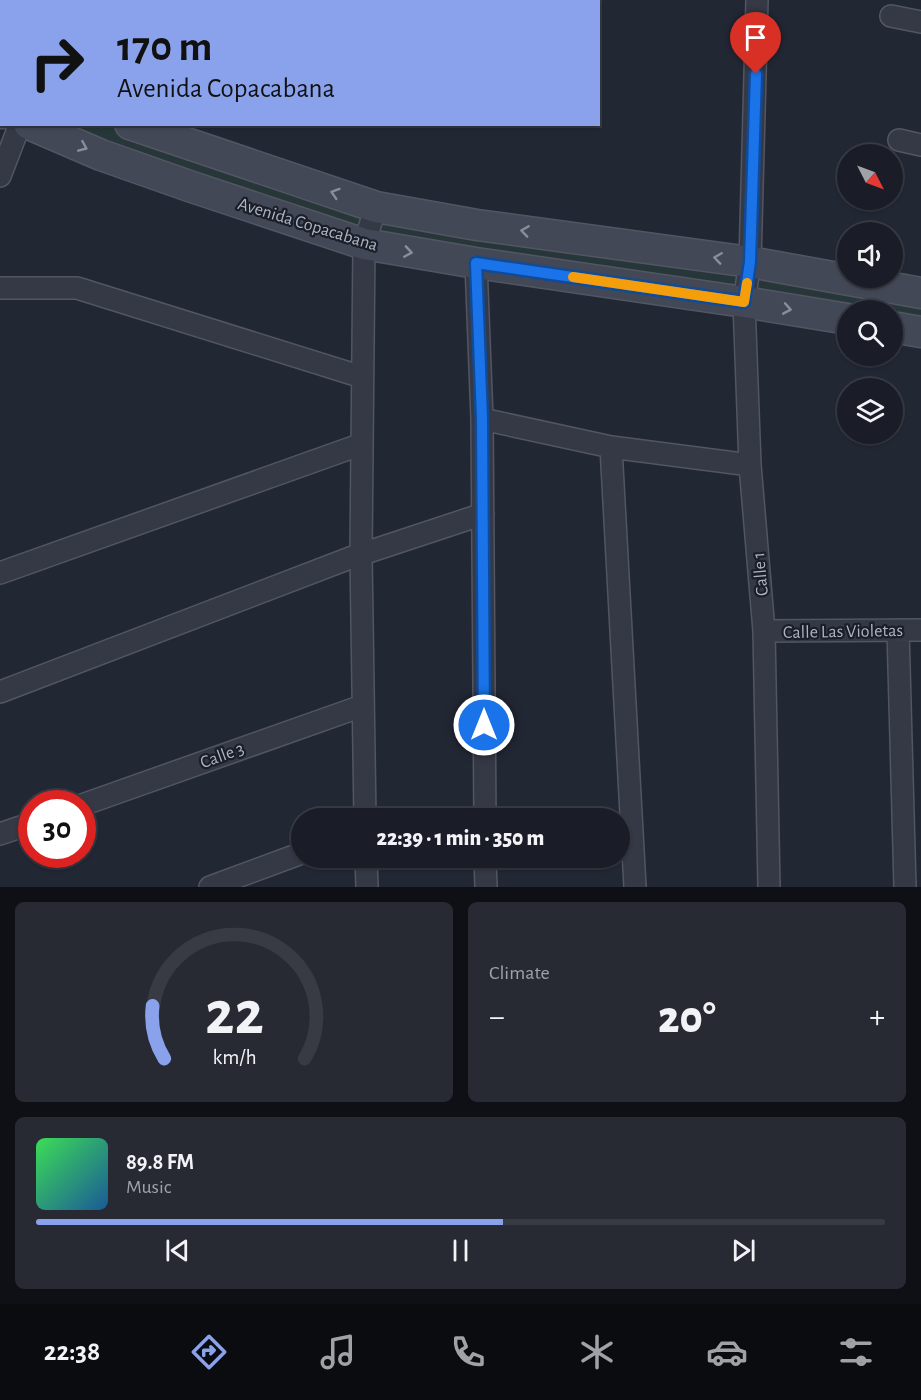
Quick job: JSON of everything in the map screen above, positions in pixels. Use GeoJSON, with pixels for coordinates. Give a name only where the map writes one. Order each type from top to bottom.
{"type":"FeatureCollection","features":[{"type":"Feature","properties":{"kind":"main road","name":"Avenida Copacabana"},"geometry":{"type":"LineString","coordinates":[[34,126],[101,154],[192,187],[364,244],[837,317]]}},
{"type":"Feature","properties":{"kind":"main road","name":"Avenida Copacabana"},"geometry":{"type":"LineString","coordinates":[[136,126],[376,207],[477,225],[750,262],[921,293]]}},
{"type":"Feature","properties":{"kind":"main road"},"geometry":{"type":"LineString","coordinates":[[903,329],[921,332]]}},
{"type":"Feature","properties":{"kind":"street","name":"Calle 1"},"geometry":{"type":"LineString","coordinates":[[758,0],[750,262],[744,302],[750,465],[764,632],[769,887]]}},
{"type":"Feature","properties":{"kind":"street"},"geometry":{"type":"LineString","coordinates":[[891,16],[921,22]]}},
{"type":"Feature","properties":{"kind":"street"},"geometry":{"type":"LineString","coordinates":[[0,176],[19,126]]}},
{"type":"Feature","properties":{"kind":"street"},"geometry":{"type":"LineString","coordinates":[[899,140],[921,145]]}},
{"type":"Feature","properties":{"kind":"street"},"geometry":{"type":"LineString","coordinates":[[365,808],[361,554],[364,244],[376,207]]}},
{"type":"Feature","properties":{"kind":"street"},"geometry":{"type":"LineString","coordinates":[[476,263],[482,419],[485,808]]}},
{"type":"Feature","properties":{"kind":"street"},"geometry":{"type":"LineString","coordinates":[[0,288],[77,288],[362,377]]}},
{"type":"Feature","properties":{"kind":"street"},"geometry":{"type":"LineString","coordinates":[[482,419],[611,447],[750,465]]}},
{"type":"Feature","properties":{"kind":"street"},"geometry":{"type":"LineString","coordinates":[[0,573],[362,444]]}},
{"type":"Feature","properties":{"kind":"street"},"geometry":{"type":"LineString","coordinates":[[611,447],[635,887]]}},
{"type":"Feature","properties":{"kind":"street"},"geometry":{"type":"LineString","coordinates":[[0,692],[361,554],[483,514]]}},
{"type":"Feature","properties":{"kind":"street"},"geometry":{"type":"LineString","coordinates":[[898,630],[905,887]]}},
{"type":"Feature","properties":{"kind":"street","name":"Calle Las Violetas"},"geometry":{"type":"LineString","coordinates":[[764,632],[921,630]]}},
{"type":"Feature","properties":{"kind":"street","name":"Calle 3"},"geometry":{"type":"LineString","coordinates":[[96,800],[362,706]]}},
{"type":"Feature","properties":{"kind":"street"},"geometry":{"type":"LineString","coordinates":[[0,834],[18,828]]}},
{"type":"Feature","properties":{"kind":"street"},"geometry":{"type":"LineString","coordinates":[[210,887],[291,857]]}},
{"type":"Feature","properties":{"kind":"street"},"geometry":{"type":"LineString","coordinates":[[366,868],[367,887]]}},
{"type":"Feature","properties":{"kind":"street"},"geometry":{"type":"LineString","coordinates":[[485,868],[486,887]]}},
{"type":"Feature","properties":{"kind":"shaded area"},"geometry":{"type":"Polygon","coordinates":[[[46,126],[113,126],[364,210],[357,234],[46,126]]]}},
{"type":"Feature","properties":{"kind":"shaded area"},"geometry":{"type":"Polygon","coordinates":[[[383,213],[743,267],[737,296],[375,241],[383,213]]]}},
{"type":"Feature","properties":{"kind":"shaded area"},"geometry":{"type":"Polygon","coordinates":[[[759,268],[837,282],[837,288],[871,288],[921,297],[921,327],[903,324],[903,300],[837,300],[837,309],[755,299],[759,268]]]}},
{"type":"Feature","properties":{"kind":"slow traffic"},"geometry":{"type":"LineString","coordinates":[[573,277],[744,302],[747,283]]}},
{"type":"Feature","properties":{"kind":"route"},"geometry":{"type":"LineString","coordinates":[[484,725],[482,419],[476,263],[744,302],[750,262],[756,74]]}}]}
